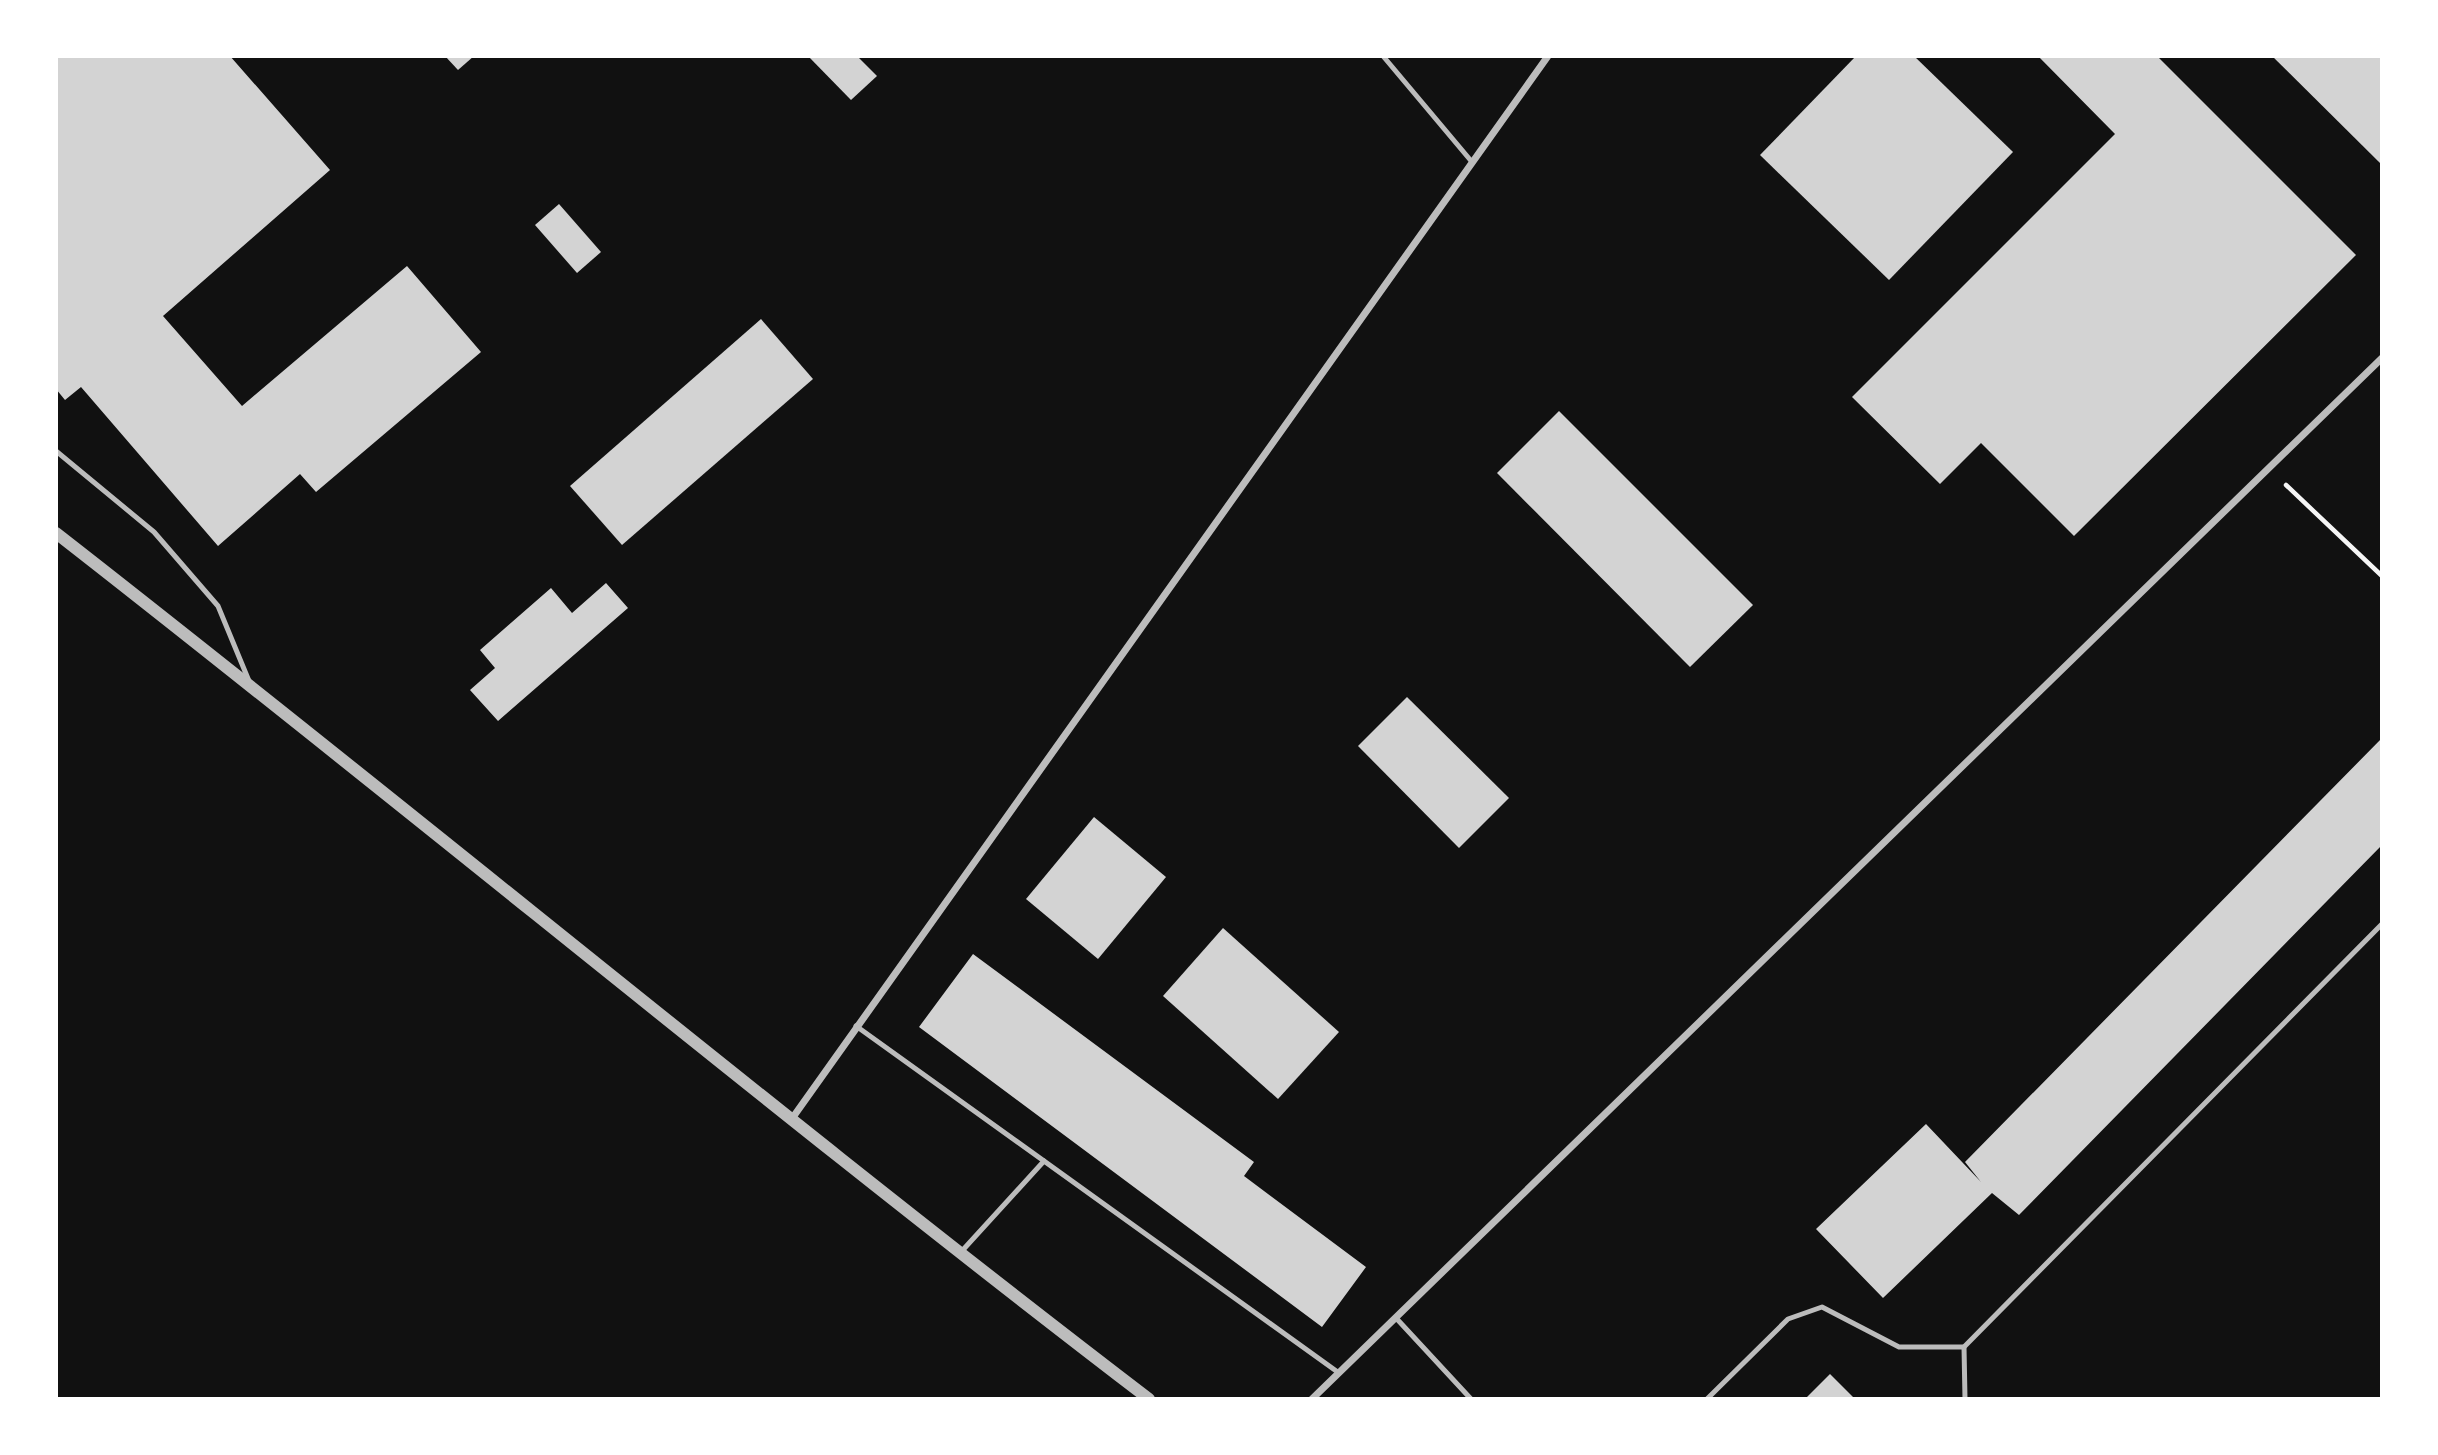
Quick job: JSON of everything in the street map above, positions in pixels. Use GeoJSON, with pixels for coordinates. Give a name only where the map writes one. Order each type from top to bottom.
{"type":"FeatureCollection","features":[{"type":"Feature","properties":{"kind":"street"},"geometry":{"type":"LineString","coordinates":[[791,1120],[1548,56]]}},
{"type":"Feature","properties":{"kind":"street"},"geometry":{"type":"LineString","coordinates":[[1312,1399],[2382,358]]}},
{"type":"Feature","properties":{"kind":"street"},"geometry":{"type":"LineString","coordinates":[[56,533],[250,684],[959,1254],[1149,1399]]}},
{"type":"Feature","properties":{"kind":"lane"},"geometry":{"type":"LineString","coordinates":[[1383,56],[1472,162]]}},
{"type":"Feature","properties":{"kind":"lane"},"geometry":{"type":"LineString","coordinates":[[56,451],[154,532],[218,606],[250,684]]}},
{"type":"Feature","properties":{"kind":"lane"},"geometry":{"type":"LineString","coordinates":[[1707,1399],[1788,1319],[1822,1307],[1899,1347],[1964,1347],[2382,924]]}},
{"type":"Feature","properties":{"kind":"lane"},"geometry":{"type":"LineString","coordinates":[[856,1026],[1339,1373]]}},
{"type":"Feature","properties":{"kind":"lane"},"geometry":{"type":"LineString","coordinates":[[959,1254],[1044,1161]]}},
{"type":"Feature","properties":{"kind":"lane"},"geometry":{"type":"LineString","coordinates":[[1396,1318],[1471,1399]]}},
{"type":"Feature","properties":{"kind":"lane"},"geometry":{"type":"LineString","coordinates":[[1964,1347],[1965,1399]]}},
{"type":"Feature","properties":{"kind":"path"},"geometry":{"type":"LineString","coordinates":[[2268,469],[2382,576]]}},
{"type":"Feature","properties":{"kind":"building"},"geometry":{"type":"Polygon","coordinates":[[[56,56],[230,56],[330,170],[163,316],[242,406],[407,266],[481,352],[316,492],[300,474],[218,546],[81,387],[65,400],[56,389],[56,56]]]}},
{"type":"Feature","properties":{"kind":"building"},"geometry":{"type":"Polygon","coordinates":[[[445,56],[474,56],[458,70],[445,56]]]}},
{"type":"Feature","properties":{"kind":"building"},"geometry":{"type":"Polygon","coordinates":[[[808,56],[857,56],[877,76],[851,100],[808,56]]]}},
{"type":"Feature","properties":{"kind":"building"},"geometry":{"type":"Polygon","coordinates":[[[1856,56],[1914,56],[2013,152],[1889,280],[1760,155],[1856,56]]]}},
{"type":"Feature","properties":{"kind":"building"},"geometry":{"type":"Polygon","coordinates":[[[2038,56],[2157,56],[2356,255],[2074,536],[1981,443],[1940,484],[1852,397],[2115,134],[2038,56]]]}},
{"type":"Feature","properties":{"kind":"building"},"geometry":{"type":"Polygon","coordinates":[[[2272,56],[2382,56],[2382,165],[2272,56]]]}},
{"type":"Feature","properties":{"kind":"building"},"geometry":{"type":"Polygon","coordinates":[[[559,204],[601,252],[577,273],[535,225],[559,204]]]}},
{"type":"Feature","properties":{"kind":"building"},"geometry":{"type":"Polygon","coordinates":[[[761,319],[813,379],[622,545],[570,486],[761,319]]]}},
{"type":"Feature","properties":{"kind":"building"},"geometry":{"type":"Polygon","coordinates":[[[1559,411],[1753,605],[1690,667],[1497,473],[1559,411]]]}},
{"type":"Feature","properties":{"kind":"building"},"geometry":{"type":"Polygon","coordinates":[[[606,583],[628,608],[498,721],[470,690],[495,668],[480,650],[551,588],[572,613],[606,583]]]}},
{"type":"Feature","properties":{"kind":"building"},"geometry":{"type":"Polygon","coordinates":[[[1407,697],[1509,798],[1459,848],[1358,746],[1407,697]]]}},
{"type":"Feature","properties":{"kind":"building"},"geometry":{"type":"Polygon","coordinates":[[[2382,738],[2382,845],[2019,1215],[1992,1193],[1883,1298],[1816,1229],[1926,1124],[1981,1182],[1965,1162],[2382,738]]]}},
{"type":"Feature","properties":{"kind":"building"},"geometry":{"type":"Polygon","coordinates":[[[1094,817],[1166,877],[1098,959],[1026,899],[1094,817]]]}},
{"type":"Feature","properties":{"kind":"building"},"geometry":{"type":"Polygon","coordinates":[[[1223,928],[1339,1032],[1278,1099],[1163,996],[1223,928]]]}},
{"type":"Feature","properties":{"kind":"building"},"geometry":{"type":"Polygon","coordinates":[[[973,954],[1254,1162],[1244,1176],[1366,1267],[1322,1327],[919,1027],[973,954]]]}},
{"type":"Feature","properties":{"kind":"building"},"geometry":{"type":"Polygon","coordinates":[[[1830,1374],[1855,1399],[1805,1399],[1830,1374]]]}}]}
